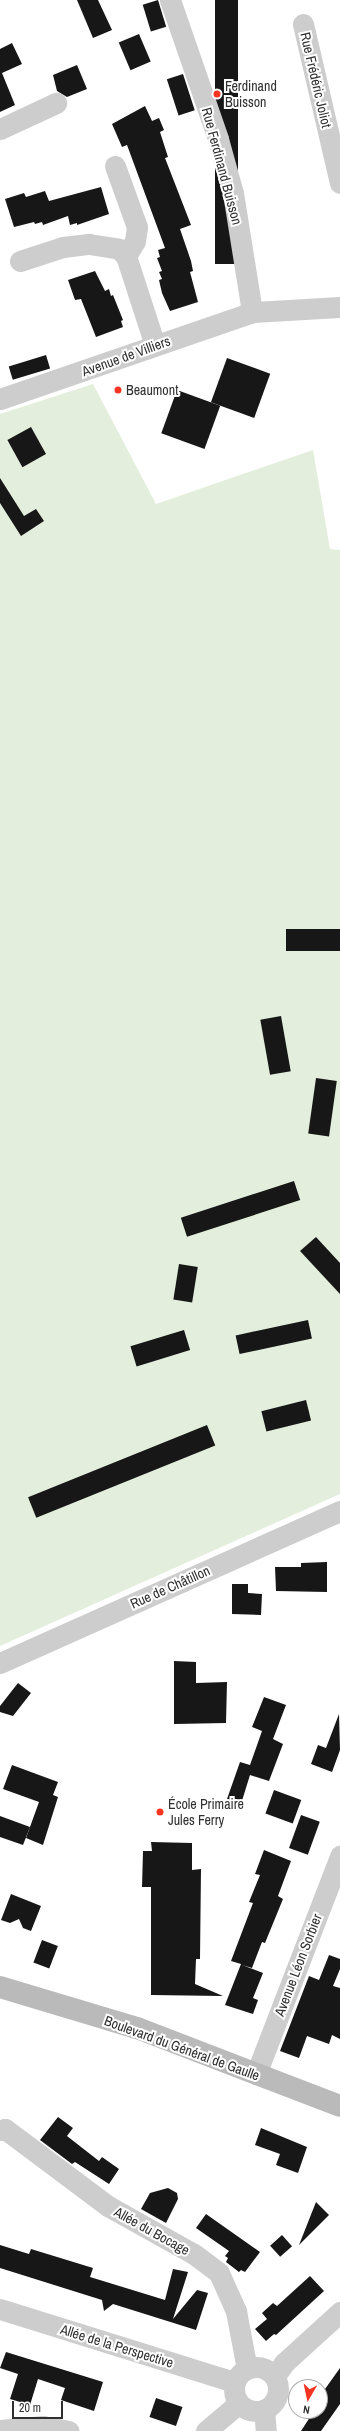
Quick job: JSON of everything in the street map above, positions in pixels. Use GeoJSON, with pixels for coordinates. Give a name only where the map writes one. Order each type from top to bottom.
{"type":"FeatureCollection","features":[{"type":"Feature","properties":{"kind":"main road","name":"Boulevard du Général de Gaulle"},"geometry":{"type":"LineString","coordinates":[[0,1987],[137,2028],[340,2106]]}},
{"type":"Feature","properties":{"kind":"street","name":"Rue Ferdinand Buisson"},"geometry":{"type":"LineString","coordinates":[[170,0],[218,140],[233,193],[252,312]]}},
{"type":"Feature","properties":{"kind":"street","name":"Rue Frédéric Joliot"},"geometry":{"type":"LineString","coordinates":[[303,24],[340,183]]}},
{"type":"Feature","properties":{"kind":"street"},"geometry":{"type":"LineString","coordinates":[[0,129],[56,103]]}},
{"type":"Feature","properties":{"kind":"street"},"geometry":{"type":"LineString","coordinates":[[115,166],[137,226],[135,241],[126,256]]}},
{"type":"Feature","properties":{"kind":"street"},"geometry":{"type":"LineString","coordinates":[[20,261],[63,247],[89,244],[111,246],[126,256],[155,345]]}},
{"type":"Feature","properties":{"kind":"street","name":"Avenue de Villiers"},"geometry":{"type":"LineString","coordinates":[[0,399],[252,312],[340,306]]}},
{"type":"Feature","properties":{"kind":"street","name":"Rue de Châtillon"},"geometry":{"type":"LineString","coordinates":[[0,1663],[340,1511]]}},
{"type":"Feature","properties":{"kind":"street","name":"Avenue Léon Sorbier"},"geometry":{"type":"LineString","coordinates":[[256,2074],[340,1856]]}},
{"type":"Feature","properties":{"kind":"street","name":"Allée du Bocage"},"geometry":{"type":"LineString","coordinates":[[2,2129],[108,2206],[194,2254],[219,2273],[236,2311],[241,2375]]}},
{"type":"Feature","properties":{"kind":"street","name":"Allée de la Perspective"},"geometry":{"type":"LineString","coordinates":[[0,2309],[241,2375]]}},
{"type":"Feature","properties":{"kind":"street"},"geometry":{"type":"LineString","coordinates":[[275,2376],[284,2363],[340,2312]]}},
{"type":"Feature","properties":{"kind":"street"},"geometry":{"type":"LineString","coordinates":[[260,2366],[275,2376],[279,2389],[278,2396],[270,2407],[264,2410],[250,2410],[239,2403],[234,2393],[241,2375],[260,2366]]}},
{"type":"Feature","properties":{"kind":"street"},"geometry":{"type":"LineString","coordinates":[[206,2431],[239,2403]]}},
{"type":"Feature","properties":{"kind":"street"},"geometry":{"type":"LineString","coordinates":[[264,2410],[266,2431]]}},
{"type":"Feature","properties":{"kind":"street"},"geometry":{"type":"LineString","coordinates":[[0,2430],[43,2426],[70,2431]]}},
{"type":"Feature","properties":{"kind":"green space"},"geometry":{"type":"Polygon","coordinates":[[[93,384],[156,504],[313,450],[330,549],[340,550],[340,1494],[0,1646],[0,414],[93,384]]]}},
{"type":"Feature","properties":{"kind":"building"},"geometry":{"type":"Polygon","coordinates":[[[77,0],[98,0],[112,30],[93,38],[77,0]]]}},
{"type":"Feature","properties":{"kind":"building"},"geometry":{"type":"Polygon","coordinates":[[[158,0],[166,27],[151,31],[143,5],[158,0]]]}},
{"type":"Feature","properties":{"kind":"building"},"geometry":{"type":"Polygon","coordinates":[[[215,0],[238,0],[238,264],[215,264],[215,0]]]}},
{"type":"Feature","properties":{"kind":"building"},"geometry":{"type":"Polygon","coordinates":[[[139,34],[151,62],[130,70],[119,43],[139,34]]]}},
{"type":"Feature","properties":{"kind":"building"},"geometry":{"type":"Polygon","coordinates":[[[12,43],[22,64],[2,73],[15,105],[0,112],[0,49],[12,43]]]}},
{"type":"Feature","properties":{"kind":"building"},"geometry":{"type":"Polygon","coordinates":[[[77,65],[87,89],[67,97],[57,91],[53,75],[77,65]]]}},
{"type":"Feature","properties":{"kind":"building"},"geometry":{"type":"Polygon","coordinates":[[[183,74],[195,110],[179,115],[167,79],[183,74]]]}},
{"type":"Feature","properties":{"kind":"building"},"geometry":{"type":"Polygon","coordinates":[[[145,106],[152,121],[159,118],[164,130],[160,132],[168,157],[165,158],[191,225],[180,229],[191,261],[193,271],[190,272],[198,302],[170,311],[162,293],[159,280],[162,279],[159,272],[162,271],[157,258],[160,257],[158,250],[165,248],[127,145],[122,147],[112,124],[145,106]]]}},
{"type":"Feature","properties":{"kind":"building"},"geometry":{"type":"Polygon","coordinates":[[[101,187],[109,214],[77,225],[77,223],[70,225],[68,216],[43,225],[42,222],[35,224],[34,222],[14,227],[5,199],[24,193],[26,197],[45,191],[49,201],[101,187]]]}},
{"type":"Feature","properties":{"kind":"building"},"geometry":{"type":"Polygon","coordinates":[[[95,271],[105,291],[109,289],[111,296],[113,295],[123,320],[121,321],[123,327],[96,337],[81,299],[75,300],[68,280],[95,271]]]}},
{"type":"Feature","properties":{"kind":"building"},"geometry":{"type":"Polygon","coordinates":[[[46,355],[50,368],[13,380],[9,366],[46,355]]]}},
{"type":"Feature","properties":{"kind":"building"},"geometry":{"type":"Polygon","coordinates":[[[227,358],[270,374],[254,418],[211,402],[227,358]]]}},
{"type":"Feature","properties":{"kind":"building"},"geometry":{"type":"Polygon","coordinates":[[[177,390],[220,406],[204,449],[161,433],[177,390]]]}},
{"type":"Feature","properties":{"kind":"building"},"geometry":{"type":"Polygon","coordinates":[[[31,427],[46,454],[22,467],[7,440],[31,427]]]}},
{"type":"Feature","properties":{"kind":"building"},"geometry":{"type":"Polygon","coordinates":[[[0,478],[24,516],[36,509],[44,521],[21,536],[0,503],[0,478]]]}},
{"type":"Feature","properties":{"kind":"building"},"geometry":{"type":"Polygon","coordinates":[[[286,929],[340,929],[340,951],[286,951],[286,929]]]}},
{"type":"Feature","properties":{"kind":"building"},"geometry":{"type":"Polygon","coordinates":[[[281,1016],[291,1071],[270,1075],[260,1020],[281,1016]]]}},
{"type":"Feature","properties":{"kind":"building"},"geometry":{"type":"Polygon","coordinates":[[[316,1078],[337,1081],[329,1136],[308,1133],[316,1078]]]}},
{"type":"Feature","properties":{"kind":"building"},"geometry":{"type":"Polygon","coordinates":[[[294,1181],[300,1200],[187,1237],[181,1218],[294,1181]]]}},
{"type":"Feature","properties":{"kind":"building"},"geometry":{"type":"Polygon","coordinates":[[[316,1237],[340,1263],[340,1294],[300,1251],[316,1237]]]}},
{"type":"Feature","properties":{"kind":"building"},"geometry":{"type":"Polygon","coordinates":[[[179,1264],[198,1267],[192,1303],[173,1300],[179,1264]]]}},
{"type":"Feature","properties":{"kind":"building"},"geometry":{"type":"Polygon","coordinates":[[[308,1320],[312,1339],[240,1354],[236,1335],[308,1320]]]}},
{"type":"Feature","properties":{"kind":"building"},"geometry":{"type":"Polygon","coordinates":[[[184,1330],[190,1350],[137,1366],[130,1346],[184,1330]]]}},
{"type":"Feature","properties":{"kind":"building"},"geometry":{"type":"Polygon","coordinates":[[[306,1400],[311,1420],[266,1432],[261,1411],[306,1400]]]}},
{"type":"Feature","properties":{"kind":"building"},"geometry":{"type":"Polygon","coordinates":[[[207,1425],[215,1445],[36,1518],[28,1497],[207,1425]]]}},
{"type":"Feature","properties":{"kind":"building"},"geometry":{"type":"Polygon","coordinates":[[[327,1562],[327,1592],[276,1591],[275,1567],[301,1567],[301,1563],[327,1562]]]}},
{"type":"Feature","properties":{"kind":"building"},"geometry":{"type":"Polygon","coordinates":[[[232,1584],[248,1584],[248,1593],[262,1594],[261,1615],[232,1614],[232,1584]]]}},
{"type":"Feature","properties":{"kind":"building"},"geometry":{"type":"Polygon","coordinates":[[[174,1661],[196,1662],[196,1683],[227,1682],[226,1723],[174,1724],[174,1661]]]}},
{"type":"Feature","properties":{"kind":"building"},"geometry":{"type":"Polygon","coordinates":[[[18,1683],[31,1693],[13,1716],[0,1712],[0,1706],[18,1683]]]}},
{"type":"Feature","properties":{"kind":"building"},"geometry":{"type":"Polygon","coordinates":[[[264,1697],[286,1705],[273,1739],[283,1744],[269,1781],[250,1775],[241,1804],[227,1799],[240,1762],[250,1765],[262,1731],[252,1727],[264,1697]]]}},
{"type":"Feature","properties":{"kind":"building"},"geometry":{"type":"Polygon","coordinates":[[[339,1714],[340,1750],[332,1772],[311,1764],[318,1745],[326,1748],[339,1714]]]}},
{"type":"Feature","properties":{"kind":"building"},"geometry":{"type":"Polygon","coordinates":[[[12,1765],[58,1782],[53,1795],[58,1797],[43,1845],[26,1838],[39,1802],[3,1789],[12,1765]]]}},
{"type":"Feature","properties":{"kind":"building"},"geometry":{"type":"Polygon","coordinates":[[[274,1790],[301,1800],[293,1823],[265,1813],[274,1790]]]}},
{"type":"Feature","properties":{"kind":"building"},"geometry":{"type":"Polygon","coordinates":[[[301,1815],[320,1822],[308,1855],[289,1848],[301,1815]]]}},
{"type":"Feature","properties":{"kind":"building"},"geometry":{"type":"Polygon","coordinates":[[[0,1816],[30,1827],[23,1845],[0,1837],[0,1816]]]}},
{"type":"Feature","properties":{"kind":"building"},"geometry":{"type":"Polygon","coordinates":[[[151,1842],[192,1843],[192,1870],[201,1869],[200,1959],[196,1959],[195,1984],[223,1996],[151,1995],[151,1887],[142,1887],[143,1851],[152,1851],[151,1842]]]}},
{"type":"Feature","properties":{"kind":"building"},"geometry":{"type":"Polygon","coordinates":[[[264,1850],[291,1861],[278,1896],[283,1899],[265,1943],[262,1942],[252,1968],[242,1965],[263,1973],[253,1998],[258,2000],[253,2014],[225,2005],[241,1964],[231,1961],[253,1903],[249,1902],[260,1875],[255,1874],[264,1850]]]}},
{"type":"Feature","properties":{"kind":"building"},"geometry":{"type":"Polygon","coordinates":[[[11,1894],[41,1906],[31,1931],[23,1928],[19,1919],[10,1923],[1,1920],[11,1894]]]}},
{"type":"Feature","properties":{"kind":"building"},"geometry":{"type":"Polygon","coordinates":[[[42,1940],[58,1946],[49,1968],[33,1962],[42,1940]]]}},
{"type":"Feature","properties":{"kind":"building"},"geometry":{"type":"Polygon","coordinates":[[[329,1955],[340,1959],[340,1969],[333,1986],[340,1988],[340,2039],[332,2035],[329,2044],[307,2036],[299,2058],[280,2051],[309,1976],[319,1980],[329,1955]]]}},
{"type":"Feature","properties":{"kind":"building"},"geometry":{"type":"Polygon","coordinates":[[[58,2117],[73,2128],[67,2136],[99,2161],[102,2157],[119,2169],[109,2184],[75,2162],[72,2164],[40,2140],[58,2117]]]}},
{"type":"Feature","properties":{"kind":"building"},"geometry":{"type":"Polygon","coordinates":[[[261,2128],[307,2147],[298,2173],[276,2165],[280,2154],[255,2145],[261,2128]]]}},
{"type":"Feature","properties":{"kind":"building"},"geometry":{"type":"Polygon","coordinates":[[[168,2188],[177,2193],[178,2199],[166,2223],[141,2209],[150,2193],[168,2188]]]}},
{"type":"Feature","properties":{"kind":"building"},"geometry":{"type":"Polygon","coordinates":[[[316,2202],[329,2215],[299,2245],[316,2202]]]}},
{"type":"Feature","properties":{"kind":"building"},"geometry":{"type":"Polygon","coordinates":[[[206,2214],[260,2252],[245,2272],[241,2270],[239,2272],[226,2262],[228,2258],[225,2256],[229,2251],[196,2228],[206,2214]]]}},
{"type":"Feature","properties":{"kind":"building"},"geometry":{"type":"Polygon","coordinates":[[[282,2235],[292,2246],[280,2257],[270,2246],[282,2235]]]}},
{"type":"Feature","properties":{"kind":"building"},"geometry":{"type":"Polygon","coordinates":[[[0,2245],[29,2254],[31,2249],[93,2268],[90,2277],[165,2300],[173,2269],[188,2272],[173,2319],[197,2290],[208,2293],[196,2330],[113,2304],[104,2311],[102,2300],[0,2268],[0,2245]]]}},
{"type":"Feature","properties":{"kind":"building"},"geometry":{"type":"Polygon","coordinates":[[[310,2276],[324,2291],[276,2335],[274,2334],[266,2341],[255,2329],[267,2319],[262,2313],[273,2303],[277,2306],[310,2276]]]}},
{"type":"Feature","properties":{"kind":"building"},"geometry":{"type":"Polygon","coordinates":[[[6,2352],[103,2382],[94,2411],[61,2400],[65,2388],[38,2379],[30,2405],[10,2399],[18,2374],[0,2368],[6,2352]]]}},
{"type":"Feature","properties":{"kind":"building"},"geometry":{"type":"Polygon","coordinates":[[[340,2368],[340,2404],[321,2431],[301,2431],[309,2419],[328,2419],[328,2385],[340,2368]]]}},
{"type":"Feature","properties":{"kind":"building"},"geometry":{"type":"Polygon","coordinates":[[[156,2398],[182,2407],[176,2426],[149,2417],[156,2398]]]}},
{"type":"Feature","properties":{"kind":"place","name":"Ferdinand Buisson"},"geometry":{"type":"Point","coordinates":[217,94]}},
{"type":"Feature","properties":{"kind":"place","name":"Beaumont"},"geometry":{"type":"Point","coordinates":[118,390]}},
{"type":"Feature","properties":{"kind":"place","name":"École Primaire Jules Ferry"},"geometry":{"type":"Point","coordinates":[160,1812]}}]}
